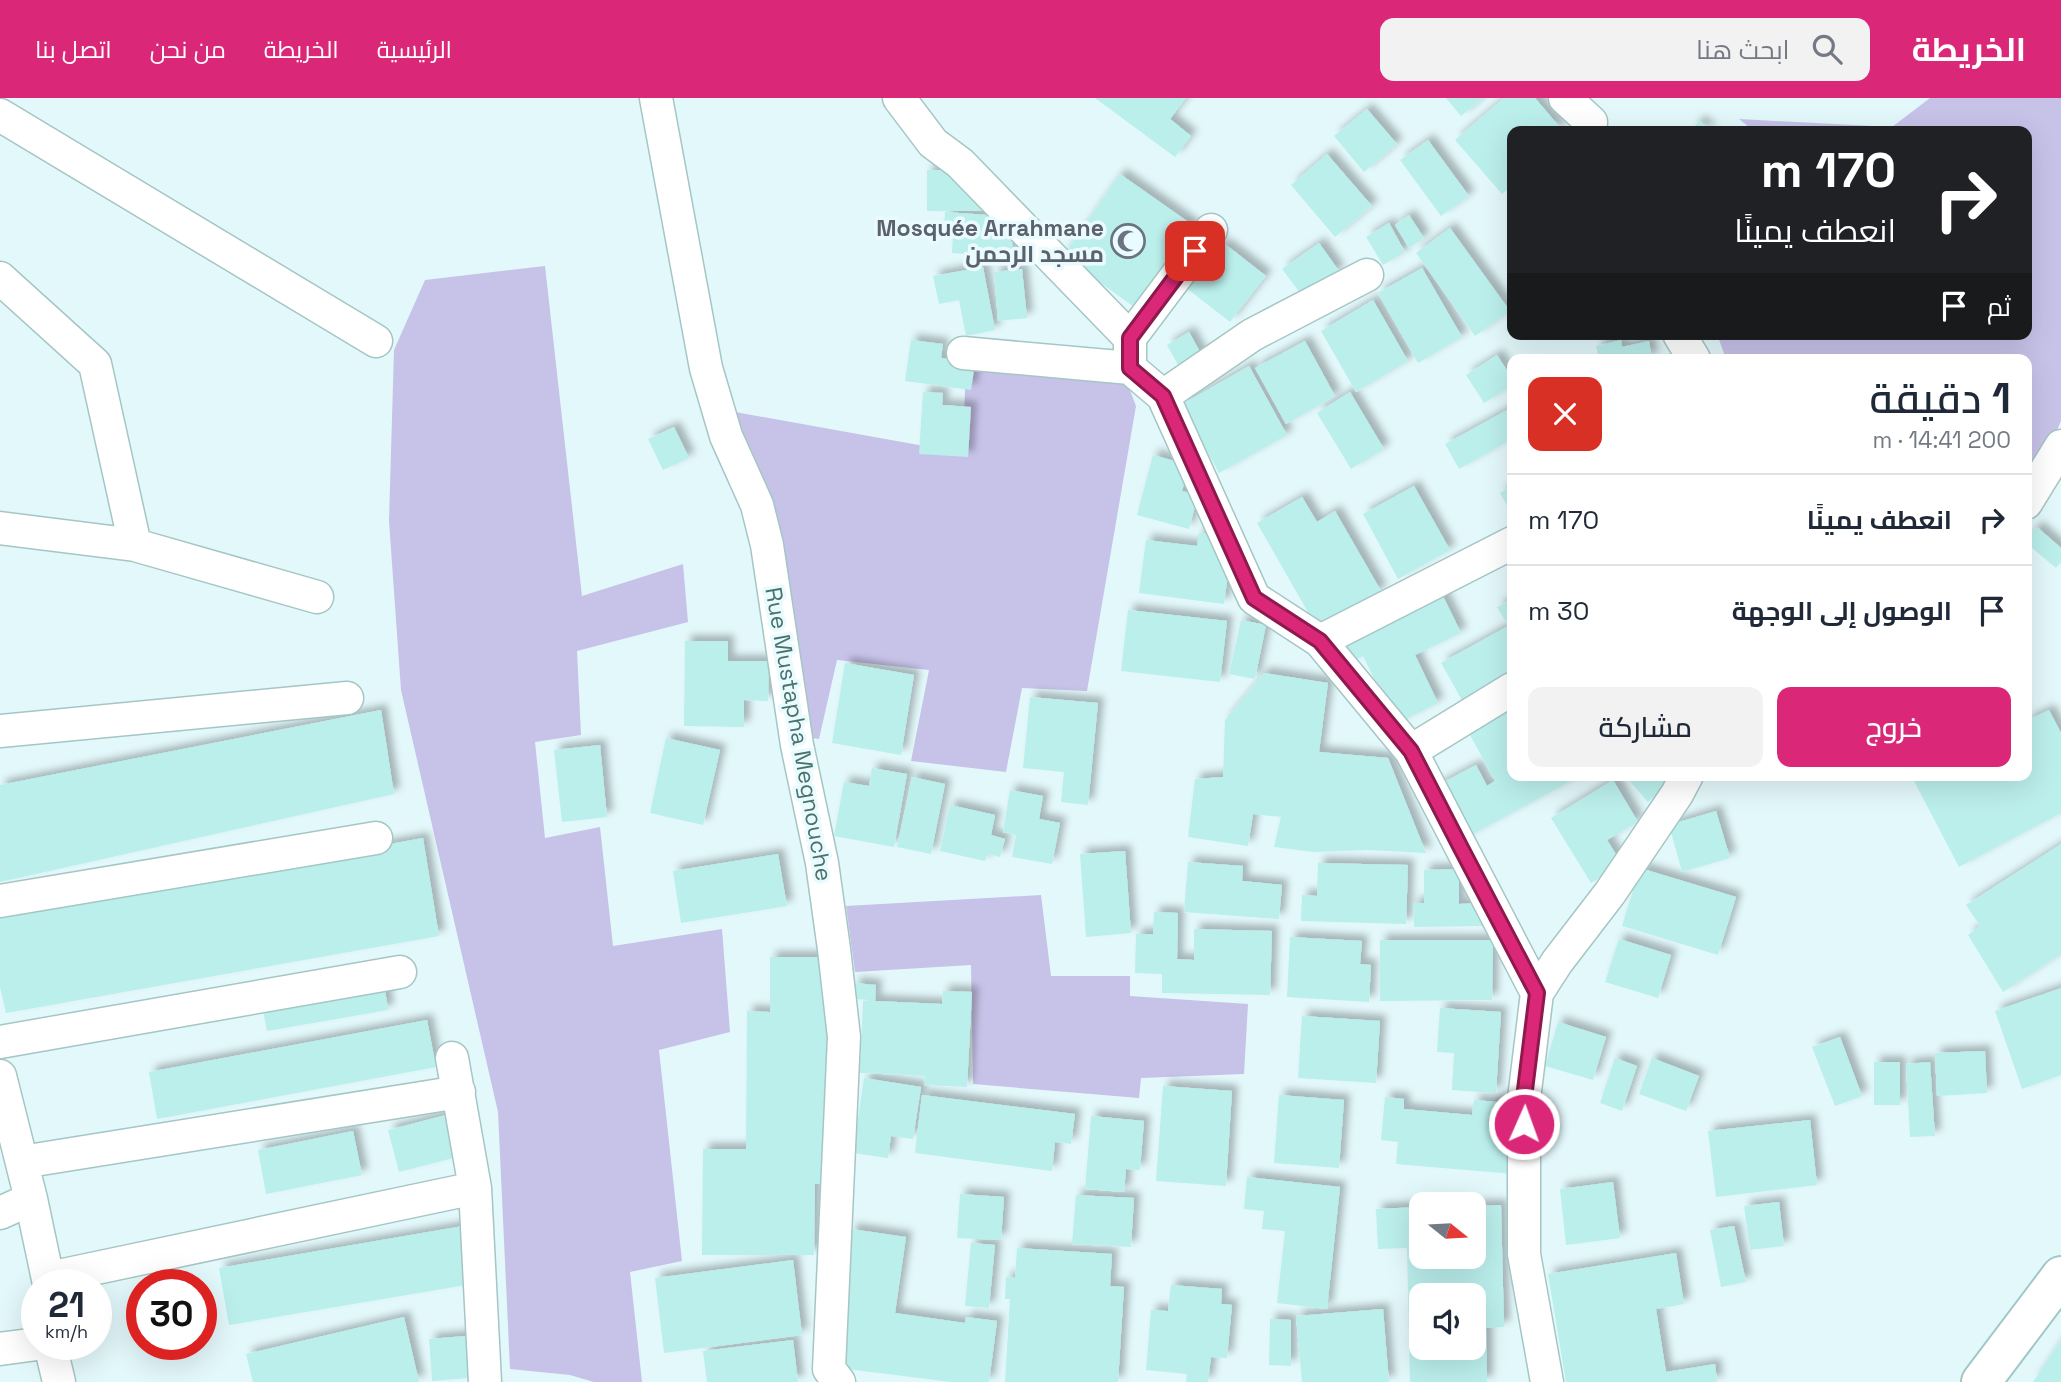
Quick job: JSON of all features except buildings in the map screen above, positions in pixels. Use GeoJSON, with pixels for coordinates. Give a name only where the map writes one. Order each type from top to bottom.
{"type":"FeatureCollection","features":[{"type":"Feature","properties":{"kind":"main road"},"geometry":{"type":"LineString","coordinates":[[1981,1382],[2061,1276]]}},
{"type":"Feature","properties":{"kind":"street","name":"Rue Mustapha Megnouche"},"geometry":{"type":"LineString","coordinates":[[656,98],[706,368],[726,436],[757,505],[767,545],[797,745],[822,863],[844,1037],[829,1369],[839,1382]]}},
{"type":"Feature","properties":{"kind":"street"},"geometry":{"type":"LineString","coordinates":[[899,98],[933,142],[960,163],[1130,353],[1163,396],[1254,598],[1320,641],[1411,751],[1537,993]]}},
{"type":"Feature","properties":{"kind":"street"},"geometry":{"type":"LineString","coordinates":[[1565,98],[1591,117]]}},
{"type":"Feature","properties":{"kind":"street"},"geometry":{"type":"LineString","coordinates":[[0,115],[376,341]]}},
{"type":"Feature","properties":{"kind":"street"},"geometry":{"type":"LineString","coordinates":[[1130,353],[1211,230]]}},
{"type":"Feature","properties":{"kind":"street"},"geometry":{"type":"LineString","coordinates":[[1163,396],[1252,335],[1367,275]]}},
{"type":"Feature","properties":{"kind":"street"},"geometry":{"type":"LineString","coordinates":[[0,278],[95,364],[135,545]]}},
{"type":"Feature","properties":{"kind":"street"},"geometry":{"type":"LineString","coordinates":[[963,353],[1130,353]]}},
{"type":"Feature","properties":{"kind":"street"},"geometry":{"type":"LineString","coordinates":[[2032,493],[2061,446]]}},
{"type":"Feature","properties":{"kind":"street"},"geometry":{"type":"LineString","coordinates":[[0,528],[135,545],[317,597]]}},
{"type":"Feature","properties":{"kind":"street"},"geometry":{"type":"LineString","coordinates":[[1320,641],[1507,545]]}},
{"type":"Feature","properties":{"kind":"street"},"geometry":{"type":"LineString","coordinates":[[1411,751],[1507,692]]}},
{"type":"Feature","properties":{"kind":"street"},"geometry":{"type":"LineString","coordinates":[[0,731],[346,698]]}},
{"type":"Feature","properties":{"kind":"street"},"geometry":{"type":"LineString","coordinates":[[1547,1382],[1524,1254],[1524,1098],[1537,993],[1557,962],[1610,893],[1684,781]]}},
{"type":"Feature","properties":{"kind":"street"},"geometry":{"type":"LineString","coordinates":[[0,901],[376,838]]}},
{"type":"Feature","properties":{"kind":"street"},"geometry":{"type":"LineString","coordinates":[[0,1042],[400,972]]}},
{"type":"Feature","properties":{"kind":"street"},"geometry":{"type":"LineString","coordinates":[[452,1058],[475,1188],[485,1382]]}},
{"type":"Feature","properties":{"kind":"street"},"geometry":{"type":"LineString","coordinates":[[0,1076],[46,1269]]}},
{"type":"Feature","properties":{"kind":"street"},"geometry":{"type":"LineString","coordinates":[[22,1162],[459,1092]]}},
{"type":"Feature","properties":{"kind":"street"},"geometry":{"type":"LineString","coordinates":[[104,1269],[475,1188]]}},
{"type":"Feature","properties":{"kind":"street"},"geometry":{"type":"LineString","coordinates":[[0,1213],[31,1199]]}},
{"type":"Feature","properties":{"kind":"street"},"geometry":{"type":"LineString","coordinates":[[0,1349],[21,1346]]}},
{"type":"Feature","properties":{"kind":"street"},"geometry":{"type":"LineString","coordinates":[[54,1360],[59,1382]]}},
{"type":"Feature","properties":{"kind":"shaded area"},"geometry":{"type":"Polygon","coordinates":[[[1930,98],[2061,98],[2061,421],[2044,461],[2032,477],[2032,354],[1724,354],[1719,340],[2032,340],[2032,126],[1893,126],[1930,98]]]}},
{"type":"Feature","properties":{"kind":"shaded area"},"geometry":{"type":"Polygon","coordinates":[[[1739,119],[1873,126],[1748,126],[1739,119]]]}},
{"type":"Feature","properties":{"kind":"shaded area"},"geometry":{"type":"Polygon","coordinates":[[[545,266],[582,596],[683,564],[688,622],[577,651],[581,735],[535,742],[545,838],[600,827],[613,946],[722,929],[730,1032],[659,1050],[682,1261],[630,1272],[642,1382],[594,1382],[570,1375],[510,1369],[498,1112],[401,690],[389,521],[394,350],[425,280],[545,266]]]}},
{"type":"Feature","properties":{"kind":"shaded area"},"geometry":{"type":"Polygon","coordinates":[[[966,358],[1118,379],[1129,388],[1136,406],[1087,691],[1022,688],[1006,772],[911,761],[929,670],[837,660],[819,739],[804,737],[724,410],[963,453],[966,358]]]}},
{"type":"Feature","properties":{"kind":"shaded area"},"geometry":{"type":"Polygon","coordinates":[[[1041,895],[1051,976],[1130,976],[1130,996],[1248,1004],[1244,1074],[1141,1078],[1139,1098],[973,1084],[971,965],[855,972],[846,906],[1041,895]]]}},
{"type":"Feature","properties":{"kind":"place","name":"Mosquée Arrahmane مسجد الرحمن"},"geometry":{"type":"Point","coordinates":[1128,241]}},
{"type":"Feature","properties":{"kind":"route"},"geometry":{"type":"LineString","coordinates":[[1195,251],[1130,338],[1130,368],[1163,396],[1254,598],[1320,641],[1411,751],[1537,993],[1524,1098],[1524,1124]]}}]}
